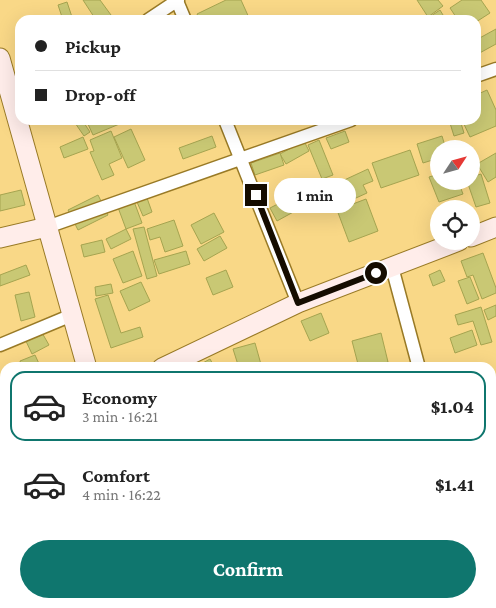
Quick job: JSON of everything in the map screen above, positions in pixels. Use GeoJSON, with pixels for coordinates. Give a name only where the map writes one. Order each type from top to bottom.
{"type":"FeatureCollection","features":[{"type":"Feature","properties":{"kind":"street"},"geometry":{"type":"LineString","coordinates":[[156,15],[178,0],[183,15]]}},
{"type":"Feature","properties":{"kind":"street"},"geometry":{"type":"LineString","coordinates":[[0,58],[15,101]]}},
{"type":"Feature","properties":{"kind":"street"},"geometry":{"type":"LineString","coordinates":[[481,74],[496,69]]}},
{"type":"Feature","properties":{"kind":"street"},"geometry":{"type":"LineString","coordinates":[[22,125],[47,227],[85,362]]}},
{"type":"Feature","properties":{"kind":"street"},"geometry":{"type":"LineString","coordinates":[[228,125],[298,303]]}},
{"type":"Feature","properties":{"kind":"street"},"geometry":{"type":"LineString","coordinates":[[0,238],[47,227],[338,125]]}},
{"type":"Feature","properties":{"kind":"street"},"geometry":{"type":"LineString","coordinates":[[480,233],[496,227]]}},
{"type":"Feature","properties":{"kind":"street"},"geometry":{"type":"LineString","coordinates":[[175,362],[298,303],[436,250]]}},
{"type":"Feature","properties":{"kind":"street"},"geometry":{"type":"LineString","coordinates":[[392,267],[417,362]]}},
{"type":"Feature","properties":{"kind":"street"},"geometry":{"type":"LineString","coordinates":[[0,345],[72,315]]}},
{"type":"Feature","properties":{"kind":"building"},"geometry":{"type":"Polygon","coordinates":[[[83,0],[100,0],[111,15],[93,15],[83,0]]]}},
{"type":"Feature","properties":{"kind":"building"},"geometry":{"type":"Polygon","coordinates":[[[226,0],[241,0],[248,15],[198,15],[226,0]]]}},
{"type":"Feature","properties":{"kind":"building"},"geometry":{"type":"Polygon","coordinates":[[[417,0],[438,0],[443,6],[431,15],[427,15],[417,0]]]}},
{"type":"Feature","properties":{"kind":"building"},"geometry":{"type":"Polygon","coordinates":[[[462,0],[481,0],[490,13],[481,19],[481,15],[455,15],[450,8],[462,0]]]}},
{"type":"Feature","properties":{"kind":"building"},"geometry":{"type":"Polygon","coordinates":[[[67,2],[71,15],[61,15],[58,5],[67,2]]]}},
{"type":"Feature","properties":{"kind":"building"},"geometry":{"type":"Polygon","coordinates":[[[440,10],[443,15],[432,15],[440,10]]]}},
{"type":"Feature","properties":{"kind":"building"},"geometry":{"type":"Polygon","coordinates":[[[496,29],[496,44],[481,52],[481,37],[496,29]]]}},
{"type":"Feature","properties":{"kind":"building"},"geometry":{"type":"Polygon","coordinates":[[[487,90],[496,110],[496,126],[470,137],[464,125],[481,125],[481,93],[487,90]]]}},
{"type":"Feature","properties":{"kind":"building"},"geometry":{"type":"Polygon","coordinates":[[[76,125],[85,125],[90,132],[84,136],[76,125]]]}},
{"type":"Feature","properties":{"kind":"building"},"geometry":{"type":"Polygon","coordinates":[[[88,125],[117,125],[93,135],[88,125]]]}},
{"type":"Feature","properties":{"kind":"building"},"geometry":{"type":"Polygon","coordinates":[[[451,125],[462,125],[464,133],[454,136],[451,125]]]}},
{"type":"Feature","properties":{"kind":"building"},"geometry":{"type":"Polygon","coordinates":[[[131,129],[145,160],[128,168],[114,137],[131,129]]]}},
{"type":"Feature","properties":{"kind":"building"},"geometry":{"type":"Polygon","coordinates":[[[111,131],[122,158],[109,164],[114,175],[102,180],[90,152],[94,151],[90,140],[111,131]]]}},
{"type":"Feature","properties":{"kind":"building"},"geometry":{"type":"Polygon","coordinates":[[[345,131],[349,142],[331,149],[326,138],[345,131]]]}},
{"type":"Feature","properties":{"kind":"building"},"geometry":{"type":"Polygon","coordinates":[[[212,136],[216,147],[183,159],[179,148],[212,136]]]}},
{"type":"Feature","properties":{"kind":"building"},"geometry":{"type":"Polygon","coordinates":[[[442,136],[443,140],[430,140],[430,161],[423,163],[417,144],[442,136]]]}},
{"type":"Feature","properties":{"kind":"building"},"geometry":{"type":"Polygon","coordinates":[[[83,137],[88,149],[64,158],[60,147],[83,137]]]}},
{"type":"Feature","properties":{"kind":"building"},"geometry":{"type":"Polygon","coordinates":[[[319,140],[333,175],[322,179],[308,145],[319,140]]]}},
{"type":"Feature","properties":{"kind":"building"},"geometry":{"type":"Polygon","coordinates":[[[304,141],[309,151],[286,164],[280,154],[304,141]]]}},
{"type":"Feature","properties":{"kind":"building"},"geometry":{"type":"Polygon","coordinates":[[[410,150],[419,175],[381,188],[372,163],[410,150]]]}},
{"type":"Feature","properties":{"kind":"building"},"geometry":{"type":"Polygon","coordinates":[[[280,153],[284,165],[255,175],[251,163],[280,153]]]}},
{"type":"Feature","properties":{"kind":"building"},"geometry":{"type":"Polygon","coordinates":[[[496,153],[496,177],[488,182],[480,169],[480,162],[496,153]]]}},
{"type":"Feature","properties":{"kind":"building"},"geometry":{"type":"Polygon","coordinates":[[[368,169],[373,181],[363,185],[367,193],[336,207],[327,188],[368,169]]]}},
{"type":"Feature","properties":{"kind":"building"},"geometry":{"type":"Polygon","coordinates":[[[480,174],[490,203],[480,206],[480,200],[474,200],[470,190],[480,190],[480,174]]]}},
{"type":"Feature","properties":{"kind":"building"},"geometry":{"type":"Polygon","coordinates":[[[321,183],[328,196],[319,200],[313,187],[321,183]]]}},
{"type":"Feature","properties":{"kind":"building"},"geometry":{"type":"Polygon","coordinates":[[[311,187],[317,199],[277,221],[270,208],[311,187]]]}},
{"type":"Feature","properties":{"kind":"building"},"geometry":{"type":"Polygon","coordinates":[[[21,190],[25,205],[0,211],[0,195],[21,190]]]}},
{"type":"Feature","properties":{"kind":"building"},"geometry":{"type":"Polygon","coordinates":[[[434,190],[461,190],[463,194],[445,200],[438,200],[434,190]]]}},
{"type":"Feature","properties":{"kind":"building"},"geometry":{"type":"Polygon","coordinates":[[[98,195],[108,215],[78,230],[68,210],[98,195]]]}},
{"type":"Feature","properties":{"kind":"building"},"geometry":{"type":"Polygon","coordinates":[[[132,196],[142,223],[126,229],[116,202],[132,196]]]}},
{"type":"Feature","properties":{"kind":"building"},"geometry":{"type":"Polygon","coordinates":[[[147,198],[152,212],[143,216],[137,202],[147,198]]]}},
{"type":"Feature","properties":{"kind":"building"},"geometry":{"type":"Polygon","coordinates":[[[366,199],[378,231],[349,242],[337,210],[366,199]]]}},
{"type":"Feature","properties":{"kind":"building"},"geometry":{"type":"Polygon","coordinates":[[[214,213],[224,232],[201,244],[191,225],[214,213]]]}},
{"type":"Feature","properties":{"kind":"building"},"geometry":{"type":"Polygon","coordinates":[[[174,220],[183,246],[165,252],[160,237],[150,240],[147,229],[174,220]]]}},
{"type":"Feature","properties":{"kind":"building"},"geometry":{"type":"Polygon","coordinates":[[[144,227],[157,276],[147,279],[133,229],[144,227]]]}},
{"type":"Feature","properties":{"kind":"building"},"geometry":{"type":"Polygon","coordinates":[[[126,229],[131,239],[111,249],[106,239],[126,229]]]}},
{"type":"Feature","properties":{"kind":"building"},"geometry":{"type":"Polygon","coordinates":[[[220,236],[227,248],[204,261],[197,249],[220,236]]]}},
{"type":"Feature","properties":{"kind":"building"},"geometry":{"type":"Polygon","coordinates":[[[102,240],[105,252],[84,257],[81,245],[102,240]]]}},
{"type":"Feature","properties":{"kind":"building"},"geometry":{"type":"Polygon","coordinates":[[[133,251],[142,276],[123,283],[113,259],[133,251]]]}},
{"type":"Feature","properties":{"kind":"building"},"geometry":{"type":"Polygon","coordinates":[[[186,251],[190,264],[159,274],[154,260],[186,251]]]}},
{"type":"Feature","properties":{"kind":"building"},"geometry":{"type":"Polygon","coordinates":[[[483,253],[496,288],[496,293],[482,299],[473,275],[467,277],[461,261],[483,253]]]}},
{"type":"Feature","properties":{"kind":"building"},"geometry":{"type":"Polygon","coordinates":[[[26,265],[30,275],[0,286],[0,275],[26,265]]]}},
{"type":"Feature","properties":{"kind":"building"},"geometry":{"type":"Polygon","coordinates":[[[226,270],[233,287],[213,295],[206,278],[226,270]]]}},
{"type":"Feature","properties":{"kind":"building"},"geometry":{"type":"Polygon","coordinates":[[[440,270],[445,281],[433,286],[429,275],[440,270]]]}},
{"type":"Feature","properties":{"kind":"building"},"geometry":{"type":"Polygon","coordinates":[[[470,277],[479,299],[467,304],[458,281],[470,277]]]}},
{"type":"Feature","properties":{"kind":"building"},"geometry":{"type":"Polygon","coordinates":[[[141,282],[150,301],[129,311],[120,291],[141,282]]]}},
{"type":"Feature","properties":{"kind":"building"},"geometry":{"type":"Polygon","coordinates":[[[111,284],[113,293],[96,296],[95,287],[111,284]]]}},
{"type":"Feature","properties":{"kind":"building"},"geometry":{"type":"Polygon","coordinates":[[[29,292],[35,317],[21,321],[15,295],[29,292]]]}},
{"type":"Feature","properties":{"kind":"building"},"geometry":{"type":"Polygon","coordinates":[[[108,295],[121,333],[140,327],[143,337],[111,348],[95,299],[108,295]]]}},
{"type":"Feature","properties":{"kind":"building"},"geometry":{"type":"Polygon","coordinates":[[[496,305],[496,316],[488,320],[484,310],[496,305]]]}},
{"type":"Feature","properties":{"kind":"building"},"geometry":{"type":"Polygon","coordinates":[[[481,307],[492,342],[481,345],[473,321],[458,325],[455,315],[481,307]]]}},
{"type":"Feature","properties":{"kind":"building"},"geometry":{"type":"Polygon","coordinates":[[[321,313],[329,333],[310,341],[301,321],[321,313]]]}},
{"type":"Feature","properties":{"kind":"building"},"geometry":{"type":"Polygon","coordinates":[[[472,330],[477,345],[455,353],[450,338],[472,330]]]}},
{"type":"Feature","properties":{"kind":"building"},"geometry":{"type":"Polygon","coordinates":[[[41,331],[49,345],[32,354],[25,339],[41,331]]]}},
{"type":"Feature","properties":{"kind":"building"},"geometry":{"type":"Polygon","coordinates":[[[381,333],[388,362],[357,362],[352,341],[381,333]]]}},
{"type":"Feature","properties":{"kind":"building"},"geometry":{"type":"Polygon","coordinates":[[[255,343],[260,362],[237,362],[233,349],[255,343]]]}},
{"type":"Feature","properties":{"kind":"building"},"geometry":{"type":"Polygon","coordinates":[[[35,355],[38,362],[20,362],[35,355]]]}},
{"type":"Feature","properties":{"kind":"route"},"geometry":{"type":"LineString","coordinates":[[256,195],[298,303],[376,273]]}}]}
